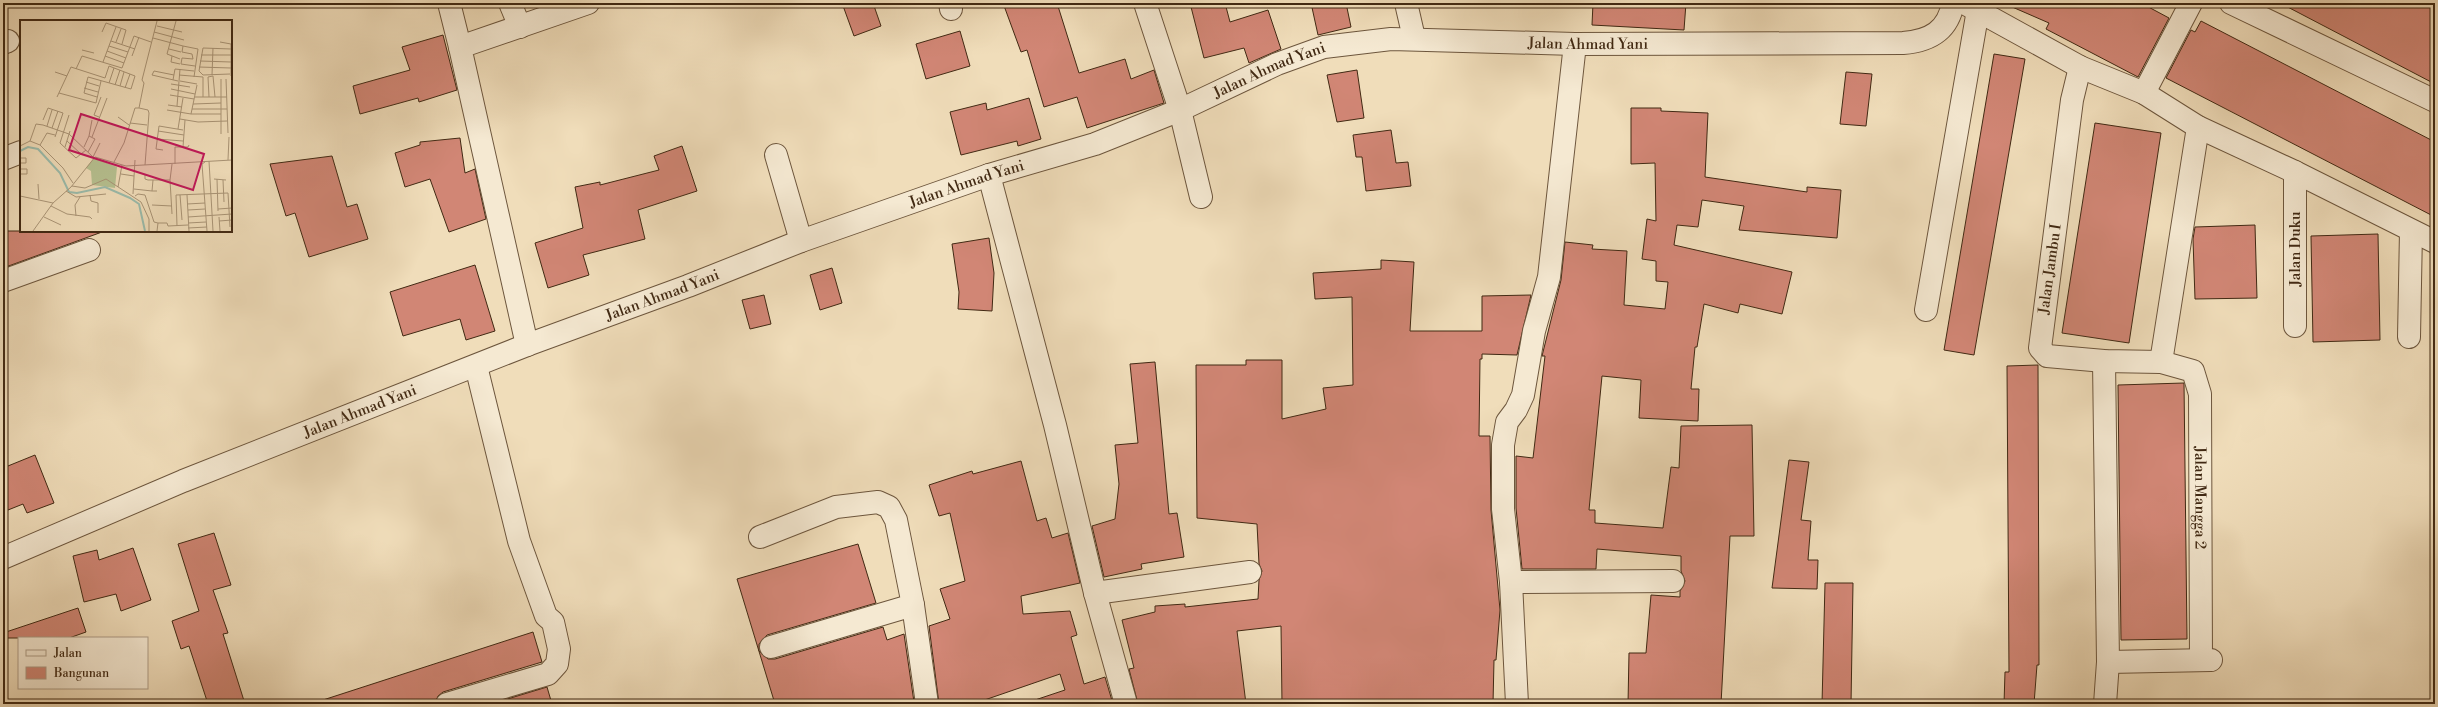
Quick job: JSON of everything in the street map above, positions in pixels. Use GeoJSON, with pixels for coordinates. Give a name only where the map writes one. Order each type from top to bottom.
{"type":"FeatureCollection","features":[{"type":"Feature","properties":{"kind":"street"},"geometry":{"type":"LineString","coordinates":[[449,3],[527,345]]}},
{"type":"Feature","properties":{"kind":"street"},"geometry":{"type":"LineString","coordinates":[[510,3],[520,26]]}},
{"type":"Feature","properties":{"kind":"street"},"geometry":{"type":"LineString","coordinates":[[460,47],[588,3]]}},
{"type":"Feature","properties":{"kind":"street"},"geometry":{"type":"LineString","coordinates":[[1145,3],[1180,110],[1201,197]]}},
{"type":"Feature","properties":{"kind":"street"},"geometry":{"type":"LineString","coordinates":[[1406,3],[1414,38]]}},
{"type":"Feature","properties":{"kind":"street","name":"Jalan Ahmad Yani"},"geometry":{"type":"LineString","coordinates":[[3,558],[183,481],[527,345],[688,286],[801,241],[989,175],[1095,144],[1180,110],[1304,53],[1340,44],[1376,39],[1414,38],[1575,44],[1914,42],[1939,33],[1946,25],[1953,3]]}},
{"type":"Feature","properties":{"kind":"street"},"geometry":{"type":"LineString","coordinates":[[2144,93],[2191,3]]}},
{"type":"Feature","properties":{"kind":"street"},"geometry":{"type":"LineString","coordinates":[[2231,3],[2435,101]]}},
{"type":"Feature","properties":{"kind":"street"},"geometry":{"type":"LineString","coordinates":[[1926,310],[1971,7],[2080,67],[2144,93],[2198,127],[2295,172],[2435,242]]}},
{"type":"Feature","properties":{"kind":"street"},"geometry":{"type":"LineString","coordinates":[[1517,704],[1511,582],[1503,509],[1503,445],[1507,422],[1516,410],[1523,395],[1534,330],[1549,277],[1575,44]]}},
{"type":"Feature","properties":{"kind":"street","name":"Jalan Jambu I"},"geometry":{"type":"LineString","coordinates":[[2080,67],[2072,100],[2040,348],[2047,356],[2104,361],[2161,362]]}},
{"type":"Feature","properties":{"kind":"street"},"geometry":{"type":"LineString","coordinates":[[2161,362],[2198,127]]}},
{"type":"Feature","properties":{"kind":"street"},"geometry":{"type":"LineString","coordinates":[[3,159],[20,152]]}},
{"type":"Feature","properties":{"kind":"street"},"geometry":{"type":"LineString","coordinates":[[776,155],[801,241]]}},
{"type":"Feature","properties":{"kind":"street","name":"Jalan Duku"},"geometry":{"type":"LineString","coordinates":[[2295,172],[2295,326]]}},
{"type":"Feature","properties":{"kind":"street"},"geometry":{"type":"LineString","coordinates":[[989,175],[1055,425],[1095,593],[1126,704]]}},
{"type":"Feature","properties":{"kind":"street"},"geometry":{"type":"LineString","coordinates":[[2409,337],[2411,231]]}},
{"type":"Feature","properties":{"kind":"street"},"geometry":{"type":"LineString","coordinates":[[3,281],[89,250]]}},
{"type":"Feature","properties":{"kind":"street"},"geometry":{"type":"LineString","coordinates":[[2104,361],[2108,662],[2105,704]]}},
{"type":"Feature","properties":{"kind":"street","name":"Jalan Mangga 2"},"geometry":{"type":"LineString","coordinates":[[2108,662],[2206,660],[2199,384],[2193,371],[2161,362]]}},
{"type":"Feature","properties":{"kind":"street"},"geometry":{"type":"LineString","coordinates":[[447,704],[548,674],[557,664],[559,650],[553,622],[546,616],[519,541],[476,366]]}},
{"type":"Feature","properties":{"kind":"street"},"geometry":{"type":"LineString","coordinates":[[760,537],[836,507],[878,502],[884,504],[892,510],[896,520],[913,606],[926,704]]}},
{"type":"Feature","properties":{"kind":"street"},"geometry":{"type":"LineString","coordinates":[[1095,593],[1250,572]]}},
{"type":"Feature","properties":{"kind":"street"},"geometry":{"type":"LineString","coordinates":[[1511,582],[1673,581]]}},
{"type":"Feature","properties":{"kind":"street"},"geometry":{"type":"LineString","coordinates":[[771,647],[913,606]]}},
{"type":"Feature","properties":{"kind":"building"},"geometry":{"type":"Polygon","coordinates":[[[842,3],[873,3],[881,26],[854,36],[842,3]]]}},
{"type":"Feature","properties":{"kind":"building"},"geometry":{"type":"Polygon","coordinates":[[[1003,3],[1057,3],[1079,73],[1125,59],[1131,79],[1154,70],[1164,103],[1087,128],[1077,97],[1044,107],[1027,50],[1021,52],[1003,3]]]}},
{"type":"Feature","properties":{"kind":"building"},"geometry":{"type":"Polygon","coordinates":[[[1190,3],[1225,3],[1230,22],[1268,10],[1281,49],[1249,63],[1244,48],[1204,58],[1190,3]]]}},
{"type":"Feature","properties":{"kind":"building"},"geometry":{"type":"Polygon","coordinates":[[[1311,3],[1346,3],[1351,27],[1318,35],[1311,3]]]}},
{"type":"Feature","properties":{"kind":"building"},"geometry":{"type":"Polygon","coordinates":[[[1593,3],[1686,3],[1684,30],[1592,25],[1593,3]]]}},
{"type":"Feature","properties":{"kind":"building"},"geometry":{"type":"Polygon","coordinates":[[[2003,3],[2141,3],[2169,18],[2138,77],[2046,29],[2049,23],[2003,3]]]}},
{"type":"Feature","properties":{"kind":"building"},"geometry":{"type":"Polygon","coordinates":[[[2280,3],[2435,3],[2435,84],[2347,38],[2280,3]]]}},
{"type":"Feature","properties":{"kind":"building"},"geometry":{"type":"Polygon","coordinates":[[[2201,21],[2435,142],[2435,217],[2166,78],[2191,30],[2195,32],[2201,21]]]}},
{"type":"Feature","properties":{"kind":"building"},"geometry":{"type":"Polygon","coordinates":[[[960,31],[970,66],[926,79],[916,44],[960,31]]]}},
{"type":"Feature","properties":{"kind":"building"},"geometry":{"type":"Polygon","coordinates":[[[443,35],[457,90],[419,102],[418,98],[360,114],[353,86],[410,70],[402,47],[443,35]]]}},
{"type":"Feature","properties":{"kind":"building"},"geometry":{"type":"Polygon","coordinates":[[[1994,54],[2025,59],[1974,355],[1944,350],[1994,54]]]}},
{"type":"Feature","properties":{"kind":"building"},"geometry":{"type":"Polygon","coordinates":[[[1357,70],[1364,118],[1337,122],[1327,75],[1357,70]]]}},
{"type":"Feature","properties":{"kind":"building"},"geometry":{"type":"Polygon","coordinates":[[[1846,72],[1872,74],[1866,126],[1840,124],[1846,72]]]}},
{"type":"Feature","properties":{"kind":"building"},"geometry":{"type":"Polygon","coordinates":[[[1029,98],[1041,139],[1018,146],[1017,141],[961,155],[950,112],[986,103],[987,110],[1029,98]]]}},
{"type":"Feature","properties":{"kind":"building"},"geometry":{"type":"Polygon","coordinates":[[[1631,108],[1661,108],[1661,111],[1708,113],[1705,177],[1807,192],[1807,187],[1841,190],[1837,238],[1739,230],[1744,206],[1702,200],[1698,227],[1677,225],[1674,245],[1792,272],[1782,314],[1740,304],[1738,313],[1704,304],[1697,347],[1695,347],[1691,389],[1699,389],[1698,421],[1639,418],[1641,380],[1602,376],[1589,510],[1595,510],[1595,523],[1663,528],[1671,467],[1679,468],[1681,426],[1752,425],[1754,536],[1730,536],[1721,704],[1628,704],[1629,653],[1646,653],[1651,595],[1680,597],[1680,591],[1685,581],[1681,571],[1681,556],[1597,549],[1596,569],[1522,569],[1516,508],[1516,456],[1533,458],[1545,356],[1542,356],[1561,280],[1565,242],[1593,245],[1592,249],[1627,251],[1624,305],[1665,309],[1668,282],[1656,281],[1656,261],[1642,259],[1647,219],[1656,221],[1655,163],[1631,164],[1631,108]]]}},
{"type":"Feature","properties":{"kind":"building"},"geometry":{"type":"Polygon","coordinates":[[[2095,123],[2161,133],[2129,343],[2062,333],[2095,123]]]}},
{"type":"Feature","properties":{"kind":"building"},"geometry":{"type":"Polygon","coordinates":[[[1391,130],[1396,163],[1408,162],[1411,186],[1366,191],[1362,157],[1356,157],[1353,135],[1391,130]]]}},
{"type":"Feature","properties":{"kind":"building"},"geometry":{"type":"Polygon","coordinates":[[[460,138],[465,173],[475,169],[486,219],[449,232],[430,179],[405,187],[395,153],[420,145],[420,142],[460,138]]]}},
{"type":"Feature","properties":{"kind":"building"},"geometry":{"type":"Polygon","coordinates":[[[682,146],[697,191],[638,210],[645,239],[583,255],[589,275],[548,288],[535,243],[583,228],[575,187],[600,182],[600,185],[659,170],[654,156],[682,146]]]}},
{"type":"Feature","properties":{"kind":"building"},"geometry":{"type":"Polygon","coordinates":[[[332,156],[347,207],[357,204],[368,239],[309,257],[295,213],[286,216],[270,164],[332,156]]]}},
{"type":"Feature","properties":{"kind":"building"},"geometry":{"type":"Polygon","coordinates":[[[2255,225],[2257,298],[2195,299],[2193,239],[2195,227],[2255,225]]]}},
{"type":"Feature","properties":{"kind":"building"},"geometry":{"type":"Polygon","coordinates":[[[3,231],[102,232],[3,268],[3,231]]]}},
{"type":"Feature","properties":{"kind":"building"},"geometry":{"type":"Polygon","coordinates":[[[2378,234],[2380,340],[2313,342],[2311,236],[2378,234]]]}},
{"type":"Feature","properties":{"kind":"building"},"geometry":{"type":"Polygon","coordinates":[[[989,238],[994,273],[992,311],[958,309],[959,292],[952,244],[989,238]]]}},
{"type":"Feature","properties":{"kind":"building"},"geometry":{"type":"Polygon","coordinates":[[[1381,260],[1414,262],[1410,331],[1482,331],[1482,296],[1531,295],[1517,355],[1482,354],[1482,359],[1480,359],[1479,436],[1490,436],[1491,510],[1500,610],[1496,660],[1494,660],[1493,704],[1282,704],[1281,626],[1237,631],[1246,704],[1138,704],[1129,669],[1134,668],[1122,620],[1155,612],[1155,606],[1185,604],[1185,607],[1258,599],[1259,580],[1262,571],[1259,564],[1257,524],[1197,518],[1196,365],[1246,365],[1246,360],[1282,360],[1282,419],[1326,409],[1323,388],[1353,385],[1352,297],[1315,299],[1313,273],[1381,269],[1381,260]]]}},
{"type":"Feature","properties":{"kind":"building"},"geometry":{"type":"Polygon","coordinates":[[[475,265],[495,331],[466,340],[460,319],[403,336],[390,292],[475,265]]]}},
{"type":"Feature","properties":{"kind":"building"},"geometry":{"type":"Polygon","coordinates":[[[832,268],[842,303],[820,310],[810,275],[832,268]]]}},
{"type":"Feature","properties":{"kind":"building"},"geometry":{"type":"Polygon","coordinates":[[[764,295],[771,324],[750,329],[742,300],[764,295]]]}},
{"type":"Feature","properties":{"kind":"building"},"geometry":{"type":"Polygon","coordinates":[[[1155,362],[1169,514],[1177,513],[1184,557],[1141,564],[1142,569],[1104,577],[1092,526],[1115,519],[1119,484],[1115,445],[1138,443],[1130,364],[1155,362]]]}},
{"type":"Feature","properties":{"kind":"building"},"geometry":{"type":"Polygon","coordinates":[[[2038,365],[2039,665],[2037,665],[2034,704],[2004,704],[2005,672],[2009,672],[2007,366],[2038,365]]]}},
{"type":"Feature","properties":{"kind":"building"},"geometry":{"type":"Polygon","coordinates":[[[2184,383],[2187,639],[2121,640],[2118,385],[2184,383]]]}},
{"type":"Feature","properties":{"kind":"building"},"geometry":{"type":"Polygon","coordinates":[[[35,455],[54,503],[27,513],[23,504],[3,512],[3,468],[35,455]]]}},
{"type":"Feature","properties":{"kind":"building"},"geometry":{"type":"Polygon","coordinates":[[[1789,460],[1809,462],[1801,520],[1811,521],[1808,560],[1818,560],[1817,589],[1772,588],[1789,460]]]}},
{"type":"Feature","properties":{"kind":"building"},"geometry":{"type":"Polygon","coordinates":[[[1021,461],[1037,521],[1046,518],[1052,538],[1068,533],[1080,583],[1021,596],[1023,614],[1070,611],[1077,635],[1071,637],[1084,684],[1105,677],[1113,704],[1036,704],[1035,700],[1065,690],[1060,674],[973,704],[939,704],[929,626],[950,619],[940,589],[965,581],[950,513],[939,516],[929,485],[972,471],[973,474],[1021,461]]]}},
{"type":"Feature","properties":{"kind":"building"},"geometry":{"type":"Polygon","coordinates":[[[214,533],[231,585],[213,590],[228,633],[223,634],[245,704],[208,704],[189,646],[181,649],[172,621],[199,611],[178,544],[214,533]]]}},
{"type":"Feature","properties":{"kind":"building"},"geometry":{"type":"Polygon","coordinates":[[[858,544],[876,603],[767,635],[759,644],[759,651],[768,659],[775,659],[883,627],[887,640],[904,634],[914,702],[906,704],[775,704],[737,579],[858,544]]]}},
{"type":"Feature","properties":{"kind":"building"},"geometry":{"type":"Polygon","coordinates":[[[133,548],[151,600],[121,611],[116,594],[84,602],[73,556],[97,550],[99,560],[133,548]]]}},
{"type":"Feature","properties":{"kind":"building"},"geometry":{"type":"Polygon","coordinates":[[[1825,583],[1853,583],[1851,704],[1822,704],[1825,583]]]}},
{"type":"Feature","properties":{"kind":"building"},"geometry":{"type":"Polygon","coordinates":[[[78,608],[86,632],[72,637],[18,638],[3,638],[3,633],[78,608]]]}},
{"type":"Feature","properties":{"kind":"building"},"geometry":{"type":"Polygon","coordinates":[[[533,632],[542,662],[443,692],[438,696],[435,704],[324,704],[323,700],[533,632]]]}},
{"type":"Feature","properties":{"kind":"building"},"geometry":{"type":"Polygon","coordinates":[[[547,687],[552,704],[491,704],[547,687]]]}}]}
